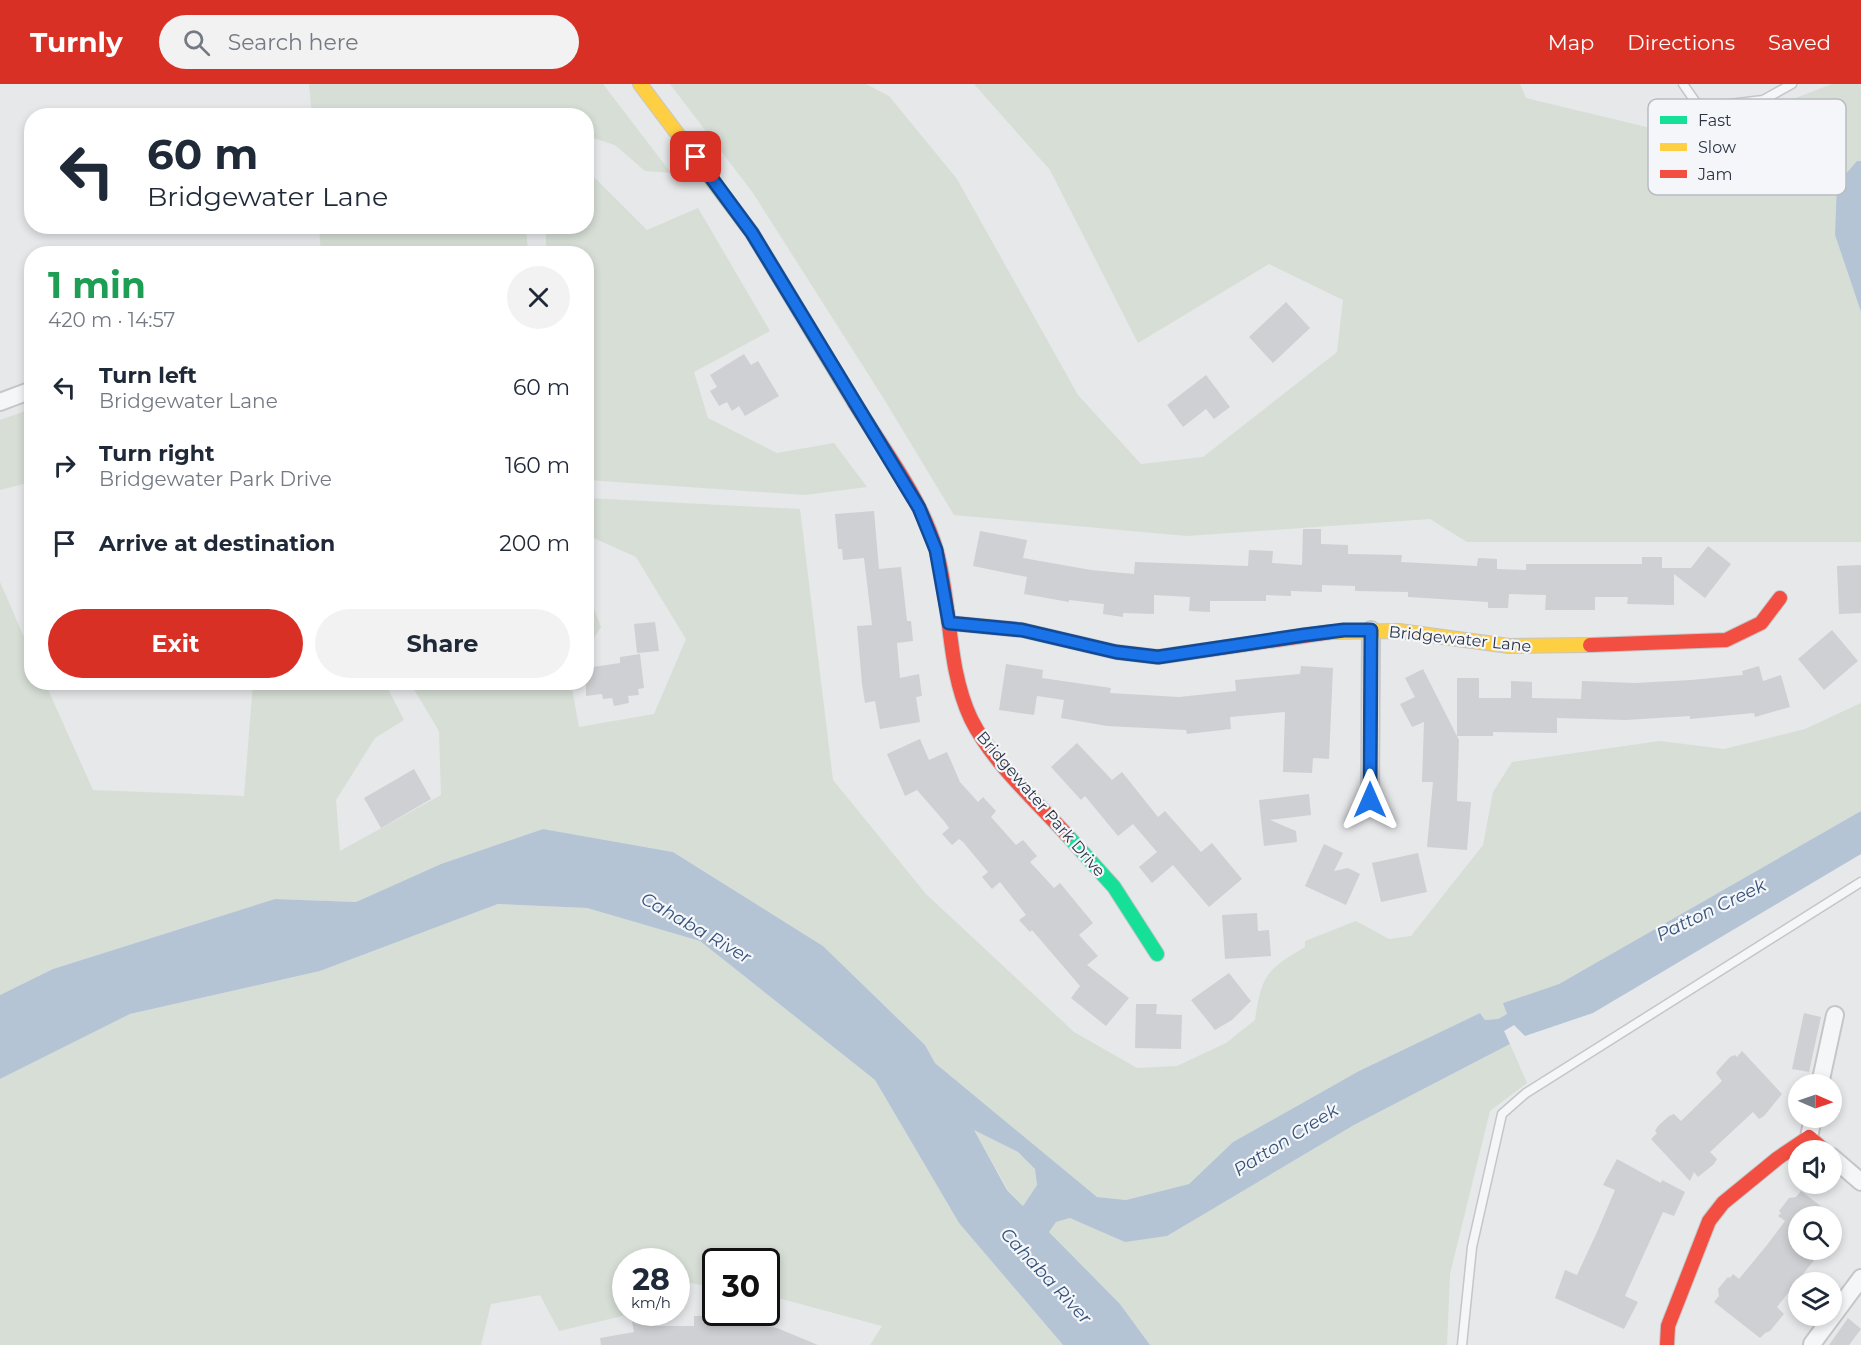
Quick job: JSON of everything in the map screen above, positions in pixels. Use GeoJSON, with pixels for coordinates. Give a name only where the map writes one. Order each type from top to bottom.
{"type":"FeatureCollection","features":[{"type":"Feature","properties":{"kind":"street","name":"Bridgewater Park Drive"},"geometry":{"type":"LineString","coordinates":[[640,84],[752,233],[919,508],[936,550],[965,709],[987,746],[1114,887],[1157,954]]}},
{"type":"Feature","properties":{"kind":"street"},"geometry":{"type":"LineString","coordinates":[[0,402],[24,393]]}},
{"type":"Feature","properties":{"kind":"street","name":"Bridgewater Lane"},"geometry":{"type":"LineString","coordinates":[[949,623],[1022,630],[1116,652],[1158,657],[1344,630],[1399,631],[1509,646],[1710,642],[1742,634],[1761,623],[1780,598]]}},
{"type":"Feature","properties":{"kind":"street"},"geometry":{"type":"LineString","coordinates":[[1370,800],[1371,630]]}},
{"type":"Feature","properties":{"kind":"street"},"geometry":{"type":"LineString","coordinates":[[1822,1074],[1835,1015]]}},
{"type":"Feature","properties":{"kind":"street"},"geometry":{"type":"LineString","coordinates":[[1667,1345],[1668,1326],[1709,1221],[1723,1203],[1778,1158],[1809,1137],[1811,1128]]}},
{"type":"Feature","properties":{"kind":"street"},"geometry":{"type":"LineString","coordinates":[[1809,1137],[1812,1140]]}},
{"type":"Feature","properties":{"kind":"street"},"geometry":{"type":"LineString","coordinates":[[1842,1166],[1861,1182]]}},
{"type":"Feature","properties":{"kind":"street"},"geometry":{"type":"LineString","coordinates":[[1812,1344],[1861,1278]]}},
{"type":"Feature","properties":{"kind":"lane"},"geometry":{"type":"LineString","coordinates":[[1683,84],[1694,99]]}},
{"type":"Feature","properties":{"kind":"lane"},"geometry":{"type":"LineString","coordinates":[[1765,99],[1792,84]]}},
{"type":"Feature","properties":{"kind":"lane"},"geometry":{"type":"LineString","coordinates":[[1462,1345],[1472,1247],[1502,1114],[1526,1093],[1861,882]]}},
{"type":"Feature","properties":{"kind":"shaded area"},"geometry":{"type":"Polygon","coordinates":[[[309,84],[603,84],[671,173],[645,171],[615,145],[594,138],[594,108],[311,108],[309,84]]]}},
{"type":"Feature","properties":{"kind":"shaded area"},"geometry":{"type":"Polygon","coordinates":[[[670,84],[866,84],[889,96],[957,179],[1078,395],[1141,464],[1203,457],[1337,352],[1343,300],[1269,264],[1138,343],[1050,170],[974,84],[1520,84],[1526,98],[1648,127],[1648,195],[1846,195],[1846,99],[1793,99],[1832,84],[1861,84],[1861,161],[1857,161],[1835,235],[1861,312],[1861,542],[1467,542],[1430,519],[1187,536],[954,515],[884,399],[753,193],[670,84]]]}},
{"type":"Feature","properties":{"kind":"shaded area"},"geometry":{"type":"Polygon","coordinates":[[[594,177],[647,230],[698,208],[770,331],[694,372],[708,418],[777,453],[834,443],[867,487],[805,495],[594,480],[594,246],[546,246],[546,234],[594,234],[594,177]]]}},
{"type":"Feature","properties":{"kind":"shaded area"},"geometry":{"type":"Polygon","coordinates":[[[320,234],[527,234],[527,246],[320,246],[320,234]]]}},
{"type":"Feature","properties":{"kind":"shaded area"},"geometry":{"type":"Polygon","coordinates":[[[24,411],[24,484],[0,490],[0,420],[24,411]]]}},
{"type":"Feature","properties":{"kind":"shaded area"},"geometry":{"type":"Polygon","coordinates":[[[594,498],[800,509],[833,780],[926,894],[1074,1032],[1137,1068],[1177,1066],[1226,1043],[1255,1020],[1260,993],[1268,975],[1274,968],[1305,947],[1305,941],[1356,921],[1389,939],[1411,936],[1483,845],[1493,792],[1512,762],[1660,741],[1724,749],[1805,729],[1861,703],[1861,811],[1559,984],[1504,1003],[1507,1014],[1498,1019],[1485,1020],[1480,1013],[1359,1071],[1233,1142],[1189,1184],[1126,1200],[1097,1197],[935,1063],[925,1045],[823,946],[673,852],[543,829],[441,864],[356,902],[275,899],[53,969],[0,995],[0,582],[24,637],[24,690],[48,690],[93,790],[244,796],[252,690],[389,690],[404,720],[375,738],[336,800],[340,851],[441,795],[439,731],[414,690],[572,690],[579,727],[654,714],[686,639],[636,557],[594,538],[594,498]]]}},
{"type":"Feature","properties":{"kind":"shaded area"},"geometry":{"type":"Polygon","coordinates":[[[594,609],[601,627],[594,638],[594,609]]]}},
{"type":"Feature","properties":{"kind":"shaded area"},"geometry":{"type":"Polygon","coordinates":[[[498,904],[587,908],[700,941],[875,1080],[959,1223],[1063,1345],[870,1345],[882,1326],[780,1299],[780,1248],[702,1248],[702,1285],[690,1283],[690,1248],[612,1248],[612,1318],[559,1331],[540,1295],[491,1304],[481,1345],[0,1345],[0,1079],[130,1014],[320,971],[498,904]]]}},
{"type":"Feature","properties":{"kind":"shaded area"},"geometry":{"type":"Polygon","coordinates":[[[1510,1044],[1527,1083],[1490,1111],[1450,1274],[1447,1345],[1150,1345],[1120,1304],[1049,1232],[1056,1222],[1070,1218],[1089,1225],[1167,1236],[1354,1125],[1510,1044]]]}},
{"type":"Feature","properties":{"kind":"shaded area"},"geometry":{"type":"Polygon","coordinates":[[[973,1129],[1018,1152],[1036,1169],[1037,1185],[1023,1206],[1008,1190],[973,1129]]]}},
{"type":"Feature","properties":{"kind":"water"},"geometry":{"type":"Polygon","coordinates":[[[1857,161],[1861,161],[1861,312],[1835,235],[1837,195],[1846,195],[1846,174],[1857,161]]]}},
{"type":"Feature","properties":{"kind":"water"},"geometry":{"type":"Polygon","coordinates":[[[1861,811],[1861,854],[1593,1013],[1525,1036],[1514,1025],[1504,1031],[1510,1044],[1354,1125],[1167,1236],[1125,1242],[1070,1218],[1056,1222],[1049,1232],[1120,1304],[1150,1345],[1063,1345],[959,1223],[875,1080],[700,941],[587,908],[498,904],[320,971],[130,1014],[0,1079],[0,995],[53,969],[275,899],[356,902],[441,864],[543,829],[673,852],[823,946],[925,1045],[935,1063],[1097,1197],[1126,1200],[1189,1184],[1233,1142],[1359,1071],[1480,1013],[1485,1020],[1498,1019],[1507,1014],[1503,1003],[1559,984],[1861,811]],[[974,1130],[1007,1190],[1023,1206],[1037,1185],[1035,1169],[1018,1152],[974,1130]]]}},
{"type":"Feature","properties":{"kind":"building"},"geometry":{"type":"Polygon","coordinates":[[[1286,302],[1310,328],[1273,363],[1249,337],[1286,302]]]}},
{"type":"Feature","properties":{"kind":"building"},"geometry":{"type":"Polygon","coordinates":[[[744,354],[751,365],[758,361],[779,396],[745,416],[739,406],[732,411],[727,402],[719,406],[710,391],[717,387],[710,375],[744,354]]]}},
{"type":"Feature","properties":{"kind":"building"},"geometry":{"type":"Polygon","coordinates":[[[1206,375],[1230,407],[1214,419],[1206,409],[1183,427],[1167,405],[1206,375]]]}},
{"type":"Feature","properties":{"kind":"building"},"geometry":{"type":"Polygon","coordinates":[[[874,511],[879,569],[901,567],[907,621],[911,621],[913,641],[897,643],[900,678],[919,674],[922,696],[916,697],[920,722],[880,729],[875,701],[865,703],[862,684],[857,626],[872,625],[864,558],[843,560],[842,549],[838,549],[835,514],[874,511]]]}},
{"type":"Feature","properties":{"kind":"building"},"geometry":{"type":"Polygon","coordinates":[[[1303,529],[1321,529],[1321,544],[1348,545],[1348,554],[1402,555],[1401,562],[1477,566],[1478,558],[1497,559],[1497,569],[1526,570],[1526,564],[1642,564],[1642,557],[1662,557],[1662,568],[1691,568],[1708,546],[1731,564],[1705,598],[1674,574],[1674,605],[1627,604],[1628,597],[1595,597],[1595,610],[1545,610],[1546,595],[1509,594],[1508,608],[1488,608],[1488,602],[1408,597],[1408,592],[1355,591],[1355,586],[1322,585],[1322,592],[1291,591],[1291,596],[1266,595],[1266,601],[1210,601],[1210,612],[1189,611],[1190,597],[1154,595],[1154,614],[1123,613],[1123,617],[1103,614],[1104,604],[1069,600],[1069,602],[1024,594],[1027,577],[973,566],[980,531],[1027,540],[1023,558],[1091,570],[1134,574],[1135,562],[1248,566],[1249,550],[1273,551],[1272,563],[1302,565],[1303,529]]]}},
{"type":"Feature","properties":{"kind":"building"},"geometry":{"type":"Polygon","coordinates":[[[1861,565],[1861,613],[1839,614],[1837,566],[1861,565]]]}},
{"type":"Feature","properties":{"kind":"building"},"geometry":{"type":"Polygon","coordinates":[[[655,622],[659,651],[637,653],[634,624],[655,622]]]}},
{"type":"Feature","properties":{"kind":"building"},"geometry":{"type":"Polygon","coordinates":[[[1832,630],[1858,661],[1824,690],[1798,659],[1832,630]]]}},
{"type":"Feature","properties":{"kind":"building"},"geometry":{"type":"Polygon","coordinates":[[[640,654],[644,688],[638,689],[639,695],[628,696],[629,703],[614,706],[612,698],[603,699],[602,694],[586,696],[586,690],[594,690],[594,667],[620,663],[620,657],[640,654]]]}},
{"type":"Feature","properties":{"kind":"building"},"geometry":{"type":"Polygon","coordinates":[[[1006,664],[1043,670],[1042,678],[1111,688],[1110,693],[1179,697],[1236,691],[1235,680],[1300,674],[1301,666],[1333,668],[1329,759],[1313,758],[1312,773],[1283,772],[1285,712],[1230,717],[1231,729],[1187,734],[1186,730],[1107,726],[1061,718],[1064,700],[1037,696],[1034,715],[999,710],[1006,664]]]}},
{"type":"Feature","properties":{"kind":"building"},"geometry":{"type":"Polygon","coordinates":[[[1759,666],[1763,681],[1781,675],[1790,707],[1755,717],[1754,713],[1690,719],[1690,716],[1625,720],[1557,718],[1557,733],[1493,732],[1493,736],[1457,736],[1457,678],[1479,678],[1479,698],[1511,698],[1511,681],[1532,682],[1532,698],[1581,699],[1582,681],[1635,683],[1691,680],[1743,675],[1742,671],[1759,666]]]}},
{"type":"Feature","properties":{"kind":"building"},"geometry":{"type":"Polygon","coordinates":[[[1423,669],[1459,740],[1457,801],[1471,802],[1467,850],[1427,847],[1433,782],[1422,782],[1424,722],[1412,727],[1400,704],[1415,697],[1405,678],[1423,669]]]}},
{"type":"Feature","properties":{"kind":"building"},"geometry":{"type":"Polygon","coordinates":[[[920,739],[929,760],[947,752],[960,782],[978,802],[983,797],[996,811],[991,817],[1016,845],[1023,840],[1037,856],[1030,862],[1054,888],[1060,883],[1093,923],[1079,935],[1098,956],[1087,965],[1129,998],[1106,1026],[1071,998],[1080,986],[1032,930],[1030,932],[1019,920],[1026,915],[1000,882],[992,889],[982,877],[988,872],[963,842],[959,839],[952,845],[942,834],[949,828],[917,790],[905,796],[887,754],[920,739]]]}},
{"type":"Feature","properties":{"kind":"building"},"geometry":{"type":"Polygon","coordinates":[[[1077,743],[1112,780],[1122,772],[1158,817],[1165,811],[1201,852],[1212,843],[1242,879],[1209,907],[1173,865],[1152,883],[1139,867],[1157,852],[1133,824],[1118,836],[1085,796],[1081,800],[1051,767],[1077,743]]]}},
{"type":"Feature","properties":{"kind":"building"},"geometry":{"type":"Polygon","coordinates":[[[414,769],[431,799],[381,828],[364,798],[414,769]]]}},
{"type":"Feature","properties":{"kind":"building"},"geometry":{"type":"Polygon","coordinates":[[[1309,794],[1311,815],[1270,820],[1296,831],[1297,842],[1264,846],[1259,800],[1309,794]]]}},
{"type":"Feature","properties":{"kind":"building"},"geometry":{"type":"Polygon","coordinates":[[[1324,844],[1343,853],[1334,871],[1348,868],[1360,874],[1346,905],[1305,886],[1324,844]]]}},
{"type":"Feature","properties":{"kind":"building"},"geometry":{"type":"Polygon","coordinates":[[[1418,853],[1427,892],[1381,902],[1372,863],[1418,853]]]}},
{"type":"Feature","properties":{"kind":"building"},"geometry":{"type":"Polygon","coordinates":[[[1257,913],[1258,931],[1269,930],[1271,956],[1225,959],[1222,915],[1257,913]]]}},
{"type":"Feature","properties":{"kind":"building"},"geometry":{"type":"Polygon","coordinates":[[[1229,973],[1251,1001],[1232,1020],[1215,1030],[1191,1000],[1229,973]]]}},
{"type":"Feature","properties":{"kind":"building"},"geometry":{"type":"Polygon","coordinates":[[[1136,1004],[1157,1004],[1156,1014],[1182,1015],[1181,1049],[1135,1048],[1136,1004]]]}},
{"type":"Feature","properties":{"kind":"building"},"geometry":{"type":"Polygon","coordinates":[[[1804,1013],[1821,1017],[1809,1072],[1792,1069],[1804,1013]]]}},
{"type":"Feature","properties":{"kind":"building"},"geometry":{"type":"Polygon","coordinates":[[[1742,1051],[1782,1094],[1764,1116],[1759,1119],[1753,1112],[1710,1152],[1717,1159],[1714,1164],[1698,1177],[1694,1172],[1690,1181],[1651,1139],[1657,1133],[1655,1131],[1658,1126],[1669,1116],[1674,1114],[1681,1121],[1722,1081],[1716,1073],[1719,1069],[1730,1057],[1735,1055],[1737,1057],[1742,1051]]]}},
{"type":"Feature","properties":{"kind":"building"},"geometry":{"type":"Polygon","coordinates":[[[1617,1159],[1661,1183],[1662,1180],[1685,1192],[1674,1216],[1663,1212],[1625,1296],[1638,1302],[1624,1329],[1555,1298],[1565,1270],[1577,1275],[1597,1232],[1615,1190],[1603,1185],[1617,1159]]]}},
{"type":"Feature","properties":{"kind":"building"},"geometry":{"type":"Polygon","coordinates":[[[1798,1194],[1805,1194],[1821,1206],[1788,1206],[1788,1260],[1814,1260],[1805,1272],[1788,1272],[1788,1293],[1777,1307],[1784,1314],[1770,1331],[1760,1338],[1714,1302],[1719,1296],[1718,1289],[1728,1277],[1730,1278],[1733,1274],[1739,1279],[1767,1245],[1785,1221],[1778,1216],[1781,1213],[1779,1211],[1789,1198],[1798,1194]]]}},
{"type":"Feature","properties":{"kind":"building"},"geometry":{"type":"Polygon","coordinates":[[[694,1316],[702,1316],[702,1326],[766,1326],[777,1328],[818,1345],[601,1345],[600,1338],[634,1332],[633,1326],[694,1326],[694,1316]]]}},
{"type":"Feature","properties":{"kind":"building"},"geometry":{"type":"Polygon","coordinates":[[[1848,1318],[1861,1329],[1849,1345],[1829,1345],[1848,1318]]]}},
{"type":"Feature","properties":{"kind":"traffic: fast"},"geometry":{"type":"LineString","coordinates":[[1067,835],[1114,887],[1157,954]]}},
{"type":"Feature","properties":{"kind":"traffic: slow"},"geometry":{"type":"LineString","coordinates":[[640,84],[752,233],[854,402]]}},
{"type":"Feature","properties":{"kind":"traffic: slow"},"geometry":{"type":"LineString","coordinates":[[1331,632],[1399,631],[1509,646],[1590,645]]}},
{"type":"Feature","properties":{"kind":"traffic: jam"},"geometry":{"type":"LineString","coordinates":[[854,402],[900,473],[929,529],[945,591],[957,678],[971,719],[1002,766],[1067,835]]}},
{"type":"Feature","properties":{"kind":"traffic: jam"},"geometry":{"type":"LineString","coordinates":[[1590,645],[1726,640],[1761,623],[1780,598]]}},
{"type":"Feature","properties":{"kind":"traffic: jam"},"geometry":{"type":"LineString","coordinates":[[949,623],[1022,630],[1116,652],[1158,657],[1331,632]]}},
{"type":"Feature","properties":{"kind":"traffic: jam"},"geometry":{"type":"LineString","coordinates":[[1805,1140],[1809,1137],[1812,1140]]}},
{"type":"Feature","properties":{"kind":"traffic: jam"},"geometry":{"type":"LineString","coordinates":[[1667,1345],[1668,1326],[1709,1221],[1723,1203],[1788,1151]]}},
{"type":"Feature","properties":{"kind":"route"},"geometry":{"type":"LineString","coordinates":[[696,157],[752,233],[794,308],[919,508],[936,550],[949,623],[1022,630],[1070,643],[1158,657],[1217,646],[1344,630],[1371,630],[1370,800]]}},
{"type":"Feature","properties":{"kind":"water label","name":"Patton Creek"},"geometry":{"type":"Point","coordinates":[1711,910]}},
{"type":"Feature","properties":{"kind":"water label","name":"Cahaba River"},"geometry":{"type":"Point","coordinates":[696,928]}},
{"type":"Feature","properties":{"kind":"water label","name":"Patton Creek"},"geometry":{"type":"Point","coordinates":[1286,1140]}},
{"type":"Feature","properties":{"kind":"water label","name":"Cahaba River"},"geometry":{"type":"Point","coordinates":[1046,1276]}}]}
